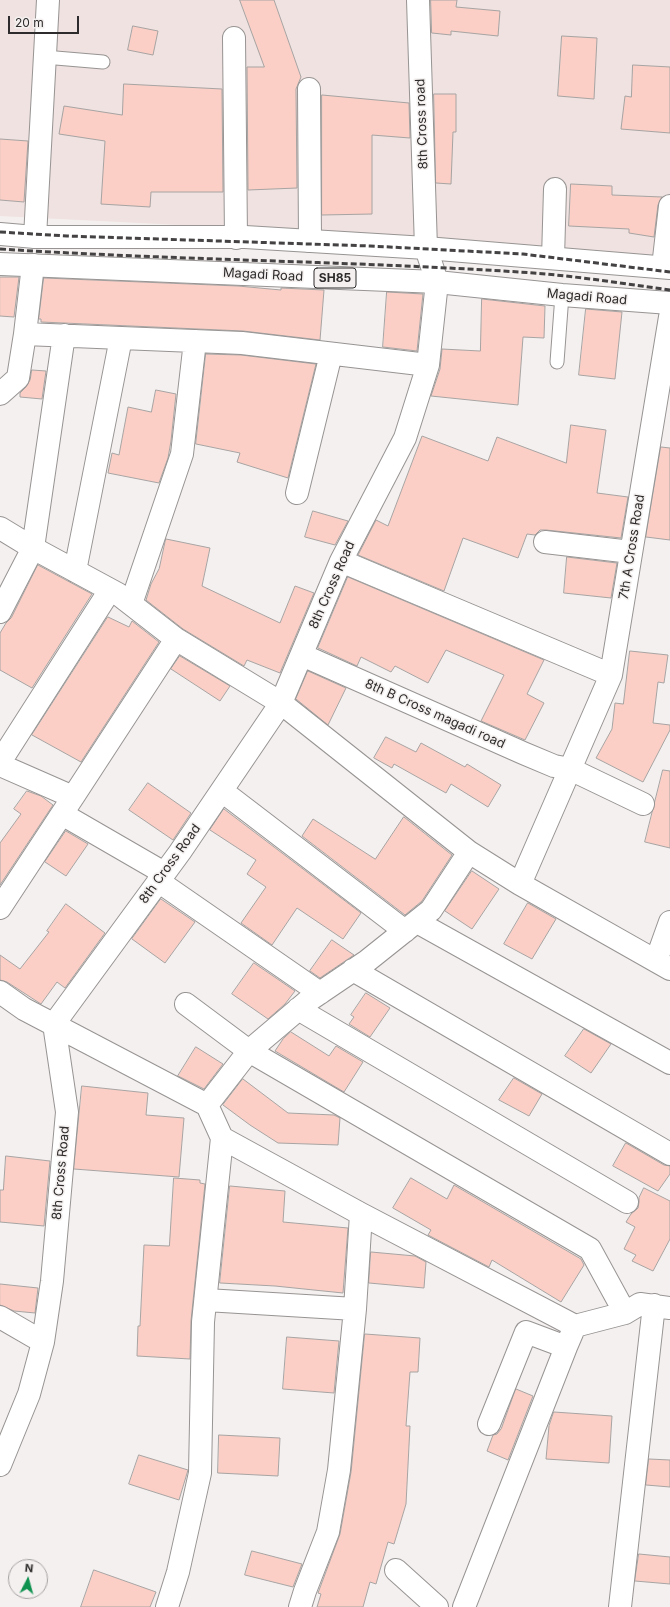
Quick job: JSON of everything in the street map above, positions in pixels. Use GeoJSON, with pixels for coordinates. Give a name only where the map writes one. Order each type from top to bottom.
{"type":"FeatureCollection","features":[{"type":"Feature","properties":{"kind":"street"},"geometry":{"type":"LineString","coordinates":[[34,237],[48,0]]}},
{"type":"Feature","properties":{"kind":"street","name":"8th Cross road"},"geometry":{"type":"LineString","coordinates":[[418,0],[426,248],[438,282]]}},
{"type":"Feature","properties":{"kind":"street"},"geometry":{"type":"LineString","coordinates":[[234,38],[236,238]]}},
{"type":"Feature","properties":{"kind":"street"},"geometry":{"type":"LineString","coordinates":[[309,89],[310,241]]}},
{"type":"Feature","properties":{"kind":"street"},"geometry":{"type":"LineString","coordinates":[[554,258],[555,189]]}},
{"type":"Feature","properties":{"kind":"street"},"geometry":{"type":"LineString","coordinates":[[0,234],[34,237],[236,238],[310,241],[426,248],[666,267],[670,206]]}},
{"type":"Feature","properties":{"kind":"street","name":"Magadi Road"},"geometry":{"type":"LineString","coordinates":[[0,264],[438,282],[562,295],[670,303]]}},
{"type":"Feature","properties":{"kind":"street"},"geometry":{"type":"LineString","coordinates":[[1,393],[18,378],[26,334],[33,265]]}},
{"type":"Feature","properties":{"kind":"street","name":"8th Cross Road"},"geometry":{"type":"LineString","coordinates":[[2,1455],[29,1394],[43,1342],[52,1281],[67,1112],[54,1024],[222,791],[281,703],[341,561],[405,438],[428,365],[438,282]]}},
{"type":"Feature","properties":{"kind":"street","name":"7th A Cross Road"},"geometry":{"type":"LineString","coordinates":[[520,884],[611,675],[670,317]]}},
{"type":"Feature","properties":{"kind":"street"},"geometry":{"type":"LineString","coordinates":[[26,334],[242,343],[428,365]]}},
{"type":"Feature","properties":{"kind":"street"},"geometry":{"type":"LineString","coordinates":[[0,612],[33,548],[64,336]]}},
{"type":"Feature","properties":{"kind":"street"},"geometry":{"type":"LineString","coordinates":[[75,571],[121,338]]}},
{"type":"Feature","properties":{"kind":"street"},"geometry":{"type":"LineString","coordinates":[[131,604],[182,454],[195,341]]}},
{"type":"Feature","properties":{"kind":"street"},"geometry":{"type":"LineString","coordinates":[[297,493],[331,354]]}},
{"type":"Feature","properties":{"kind":"street"},"geometry":{"type":"LineString","coordinates":[[0,528],[33,548],[110,590],[131,604],[176,639],[281,703],[469,852],[520,884],[663,965],[670,922]]}},
{"type":"Feature","properties":{"kind":"street"},"geometry":{"type":"LineString","coordinates":[[545,542],[631,552]]}},
{"type":"Feature","properties":{"kind":"street"},"geometry":{"type":"LineString","coordinates":[[341,561],[611,675]]}},
{"type":"Feature","properties":{"kind":"street"},"geometry":{"type":"LineString","coordinates":[[110,590],[0,763],[67,806],[161,877],[320,993]]}},
{"type":"Feature","properties":{"kind":"street"},"geometry":{"type":"LineString","coordinates":[[0,908],[176,639]]}},
{"type":"Feature","properties":{"kind":"street","name":"8th B Cross magadi road"},"geometry":{"type":"LineString","coordinates":[[302,655],[535,758],[554,766],[570,769],[644,804]]}},
{"type":"Feature","properties":{"kind":"street"},"geometry":{"type":"LineString","coordinates":[[222,791],[411,926],[670,1063]]}},
{"type":"Feature","properties":{"kind":"street"},"geometry":{"type":"LineString","coordinates":[[207,1105],[250,1051],[298,1009],[367,961],[431,910],[469,852]]}},
{"type":"Feature","properties":{"kind":"street"},"geometry":{"type":"LineString","coordinates":[[353,970],[670,1154]]}},
{"type":"Feature","properties":{"kind":"street"},"geometry":{"type":"LineString","coordinates":[[0,992],[24,1009],[207,1105],[222,1138],[203,1322],[200,1473],[178,1572],[167,1607]]}},
{"type":"Feature","properties":{"kind":"street"},"geometry":{"type":"LineString","coordinates":[[186,1004],[250,1051],[590,1249],[625,1313]]}},
{"type":"Feature","properties":{"kind":"street"},"geometry":{"type":"LineString","coordinates":[[298,1009],[627,1202]]}},
{"type":"Feature","properties":{"kind":"street"},"geometry":{"type":"LineString","coordinates":[[222,1138],[361,1214],[575,1326],[625,1313],[640,1304],[662,1306],[620,1607]]}},
{"type":"Feature","properties":{"kind":"street"},"geometry":{"type":"LineString","coordinates":[[300,1607],[328,1532],[339,1470],[355,1309],[361,1214]]}},
{"type":"Feature","properties":{"kind":"street"},"geometry":{"type":"LineString","coordinates":[[206,1300],[355,1309]]}},
{"type":"Feature","properties":{"kind":"street"},"geometry":{"type":"LineString","coordinates":[[0,1317],[43,1342]]}},
{"type":"Feature","properties":{"kind":"street"},"geometry":{"type":"LineString","coordinates":[[464,1607],[575,1326]]}},
{"type":"Feature","properties":{"kind":"street"},"geometry":{"type":"LineString","coordinates":[[489,1424],[526,1332],[566,1347]]}},
{"type":"Feature","properties":{"kind":"street"},"geometry":{"type":"LineString","coordinates":[[396,1570],[437,1607]]}},
{"type":"Feature","properties":{"kind":"lane"},"geometry":{"type":"LineString","coordinates":[[44,57],[103,62]]}},
{"type":"Feature","properties":{"kind":"lane"},"geometry":{"type":"LineString","coordinates":[[557,362],[562,295]]}},
{"type":"Feature","properties":{"kind":"shaded area"},"geometry":{"type":"Polygon","coordinates":[[[0,0],[670,0],[670,262],[200,226],[0,216],[0,0]]]}},
{"type":"Feature","properties":{"kind":"building"},"geometry":{"type":"Polygon","coordinates":[[[240,0],[274,0],[301,77],[296,89],[297,188],[248,190],[247,67],[264,67],[240,0]]]}},
{"type":"Feature","properties":{"kind":"building"},"geometry":{"type":"Polygon","coordinates":[[[431,0],[457,0],[456,7],[500,11],[498,36],[451,31],[451,35],[432,33],[431,0]]]}},
{"type":"Feature","properties":{"kind":"building"},"geometry":{"type":"Polygon","coordinates":[[[133,26],[158,31],[153,55],[128,50],[133,26]]]}},
{"type":"Feature","properties":{"kind":"building"},"geometry":{"type":"Polygon","coordinates":[[[562,36],[597,38],[594,99],[558,96],[562,36]]]}},
{"type":"Feature","properties":{"kind":"building"},"geometry":{"type":"Polygon","coordinates":[[[633,65],[670,67],[670,133],[621,129],[625,96],[631,97],[633,65]]]}},
{"type":"Feature","properties":{"kind":"building"},"geometry":{"type":"Polygon","coordinates":[[[124,84],[222,89],[223,192],[151,192],[150,207],[101,204],[105,141],[59,134],[64,106],[122,115],[124,84]]]}},
{"type":"Feature","properties":{"kind":"building"},"geometry":{"type":"Polygon","coordinates":[[[434,94],[456,94],[456,132],[453,132],[451,184],[436,183],[434,94]]]}},
{"type":"Feature","properties":{"kind":"building"},"geometry":{"type":"Polygon","coordinates":[[[322,95],[409,103],[410,138],[372,135],[372,214],[322,215],[322,95]]]}},
{"type":"Feature","properties":{"kind":"building"},"geometry":{"type":"Polygon","coordinates":[[[0,139],[28,141],[24,202],[0,200],[0,139]]]}},
{"type":"Feature","properties":{"kind":"building"},"geometry":{"type":"Polygon","coordinates":[[[571,184],[612,186],[612,195],[662,197],[658,205],[654,237],[629,233],[629,229],[569,226],[571,184]]]}},
{"type":"Feature","properties":{"kind":"building"},"geometry":{"type":"Polygon","coordinates":[[[0,277],[19,277],[14,317],[0,316],[0,277]]]}},
{"type":"Feature","properties":{"kind":"building"},"geometry":{"type":"Polygon","coordinates":[[[44,278],[238,286],[281,290],[281,288],[324,290],[320,340],[243,331],[41,322],[41,319],[39,319],[44,278]]]}},
{"type":"Feature","properties":{"kind":"building"},"geometry":{"type":"Polygon","coordinates":[[[387,292],[423,294],[417,351],[383,347],[387,292]]]}},
{"type":"Feature","properties":{"kind":"building"},"geometry":{"type":"Polygon","coordinates":[[[482,299],[545,306],[544,338],[523,337],[518,405],[431,396],[440,369],[442,349],[480,351],[482,299]]]}},
{"type":"Feature","properties":{"kind":"building"},"geometry":{"type":"Polygon","coordinates":[[[586,309],[622,312],[615,379],[579,375],[586,309]]]}},
{"type":"Feature","properties":{"kind":"building"},"geometry":{"type":"Polygon","coordinates":[[[206,354],[241,355],[316,364],[288,478],[237,462],[240,453],[196,444],[206,354]]]}},
{"type":"Feature","properties":{"kind":"building"},"geometry":{"type":"Polygon","coordinates":[[[32,370],[46,371],[42,399],[20,397],[20,393],[30,380],[32,370]]]}},
{"type":"Feature","properties":{"kind":"building"},"geometry":{"type":"Polygon","coordinates":[[[156,390],[176,394],[168,458],[159,483],[108,473],[112,453],[119,455],[128,407],[151,412],[156,390]]]}},
{"type":"Feature","properties":{"kind":"building"},"geometry":{"type":"Polygon","coordinates":[[[571,425],[606,430],[597,493],[628,497],[621,538],[540,530],[535,535],[527,534],[518,558],[463,538],[444,591],[358,555],[376,520],[388,526],[422,436],[488,461],[497,437],[566,463],[571,425]]]}},
{"type":"Feature","properties":{"kind":"building"},"geometry":{"type":"Polygon","coordinates":[[[661,447],[670,448],[670,540],[646,537],[661,447]]]}},
{"type":"Feature","properties":{"kind":"building"},"geometry":{"type":"Polygon","coordinates":[[[313,511],[348,521],[335,545],[305,537],[313,511]]]}},
{"type":"Feature","properties":{"kind":"building"},"geometry":{"type":"Polygon","coordinates":[[[166,539],[210,548],[202,586],[280,623],[295,586],[314,593],[280,673],[247,660],[244,666],[183,629],[146,600],[151,584],[159,569],[166,539]]]}},
{"type":"Feature","properties":{"kind":"building"},"geometry":{"type":"Polygon","coordinates":[[[567,557],[617,563],[611,598],[564,593],[567,557]]]}},
{"type":"Feature","properties":{"kind":"building"},"geometry":{"type":"Polygon","coordinates":[[[38,565],[92,594],[32,688],[0,670],[0,633],[11,618],[38,565]]]}},
{"type":"Feature","properties":{"kind":"building"},"geometry":{"type":"Polygon","coordinates":[[[348,577],[544,660],[527,694],[544,703],[525,740],[481,721],[504,675],[446,650],[428,683],[395,666],[391,672],[361,657],[357,666],[318,648],[348,577]]]}},
{"type":"Feature","properties":{"kind":"building"},"geometry":{"type":"Polygon","coordinates":[[[108,617],[129,627],[132,621],[159,642],[81,762],[32,735],[108,617]]]}},
{"type":"Feature","properties":{"kind":"building"},"geometry":{"type":"Polygon","coordinates":[[[630,651],[668,655],[664,683],[658,682],[653,723],[670,725],[670,730],[643,782],[596,758],[612,729],[615,703],[623,704],[630,651]]]}},
{"type":"Feature","properties":{"kind":"building"},"geometry":{"type":"Polygon","coordinates":[[[180,656],[230,686],[220,701],[171,669],[180,656]]]}},
{"type":"Feature","properties":{"kind":"building"},"geometry":{"type":"Polygon","coordinates":[[[308,671],[346,688],[328,725],[296,699],[308,671]]]}},
{"type":"Feature","properties":{"kind":"building"},"geometry":{"type":"Polygon","coordinates":[[[386,737],[416,752],[421,743],[465,767],[467,764],[501,785],[488,807],[451,784],[446,793],[394,764],[392,768],[374,758],[386,737]]]}},
{"type":"Feature","properties":{"kind":"building"},"geometry":{"type":"Polygon","coordinates":[[[663,770],[670,771],[670,848],[645,842],[663,770]]]}},
{"type":"Feature","properties":{"kind":"building"},"geometry":{"type":"Polygon","coordinates":[[[148,783],[191,813],[173,840],[129,810],[148,783]]]}},
{"type":"Feature","properties":{"kind":"building"},"geometry":{"type":"Polygon","coordinates":[[[27,791],[41,796],[53,805],[0,885],[0,843],[21,814],[14,809],[27,791]]]}},
{"type":"Feature","properties":{"kind":"building"},"geometry":{"type":"Polygon","coordinates":[[[224,809],[361,913],[343,939],[297,908],[272,945],[241,923],[266,887],[247,874],[256,860],[210,830],[224,809]]]}},
{"type":"Feature","properties":{"kind":"building"},"geometry":{"type":"Polygon","coordinates":[[[404,817],[452,855],[422,901],[405,915],[302,836],[313,819],[375,859],[404,817]]]}},
{"type":"Feature","properties":{"kind":"building"},"geometry":{"type":"Polygon","coordinates":[[[66,831],[88,844],[66,876],[45,862],[66,831]]]}},
{"type":"Feature","properties":{"kind":"building"},"geometry":{"type":"Polygon","coordinates":[[[472,871],[499,889],[472,929],[445,911],[472,871]]]}},
{"type":"Feature","properties":{"kind":"building"},"geometry":{"type":"Polygon","coordinates":[[[161,899],[195,922],[165,963],[132,939],[161,899]]]}},
{"type":"Feature","properties":{"kind":"building"},"geometry":{"type":"Polygon","coordinates":[[[528,903],[556,919],[532,959],[504,944],[528,903]]]}},
{"type":"Feature","properties":{"kind":"building"},"geometry":{"type":"Polygon","coordinates":[[[66,904],[105,933],[65,988],[57,982],[41,1004],[7,982],[0,980],[0,955],[20,969],[49,932],[47,931],[66,904]]]}},
{"type":"Feature","properties":{"kind":"building"},"geometry":{"type":"Polygon","coordinates":[[[332,940],[354,955],[320,978],[310,971],[332,940]]]}},
{"type":"Feature","properties":{"kind":"building"},"geometry":{"type":"Polygon","coordinates":[[[254,963],[295,991],[285,1004],[268,1019],[232,994],[254,963]]]}},
{"type":"Feature","properties":{"kind":"building"},"geometry":{"type":"Polygon","coordinates":[[[366,993],[390,1008],[370,1037],[349,1024],[354,1017],[351,1015],[366,993]]]}},
{"type":"Feature","properties":{"kind":"building"},"geometry":{"type":"Polygon","coordinates":[[[584,1029],[611,1044],[591,1073],[565,1056],[584,1029]]]}},
{"type":"Feature","properties":{"kind":"building"},"geometry":{"type":"Polygon","coordinates":[[[291,1032],[329,1056],[336,1046],[363,1062],[344,1092],[275,1051],[283,1039],[291,1032]]]}},
{"type":"Feature","properties":{"kind":"building"},"geometry":{"type":"Polygon","coordinates":[[[196,1047],[223,1064],[204,1089],[178,1076],[196,1047]]]}},
{"type":"Feature","properties":{"kind":"building"},"geometry":{"type":"Polygon","coordinates":[[[514,1078],[542,1094],[529,1116],[499,1100],[514,1078]]]}},
{"type":"Feature","properties":{"kind":"building"},"geometry":{"type":"Polygon","coordinates":[[[243,1079],[288,1113],[334,1115],[340,1118],[338,1145],[278,1143],[250,1125],[223,1105],[243,1079]]]}},
{"type":"Feature","properties":{"kind":"building"},"geometry":{"type":"Polygon","coordinates":[[[82,1086],[148,1093],[146,1115],[184,1118],[179,1177],[74,1169],[82,1086]]]}},
{"type":"Feature","properties":{"kind":"building"},"geometry":{"type":"Polygon","coordinates":[[[626,1143],[664,1165],[670,1166],[670,1174],[658,1191],[613,1166],[626,1143]]]}},
{"type":"Feature","properties":{"kind":"building"},"geometry":{"type":"Polygon","coordinates":[[[6,1156],[50,1161],[44,1226],[0,1222],[0,1190],[3,1190],[6,1156]]]}},
{"type":"Feature","properties":{"kind":"building"},"geometry":{"type":"Polygon","coordinates":[[[174,1178],[200,1180],[200,1183],[205,1184],[191,1321],[190,1359],[137,1356],[144,1245],[169,1246],[174,1178]]]}},
{"type":"Feature","properties":{"kind":"building"},"geometry":{"type":"Polygon","coordinates":[[[411,1178],[447,1199],[454,1185],[581,1259],[584,1265],[561,1302],[492,1260],[489,1267],[428,1235],[431,1230],[393,1208],[411,1178]]]}},
{"type":"Feature","properties":{"kind":"building"},"geometry":{"type":"Polygon","coordinates":[[[230,1186],[285,1191],[283,1222],[348,1228],[343,1293],[275,1286],[220,1283],[230,1186]]]}},
{"type":"Feature","properties":{"kind":"building"},"geometry":{"type":"Polygon","coordinates":[[[644,1188],[670,1201],[670,1239],[653,1271],[632,1261],[636,1255],[624,1249],[635,1227],[626,1222],[631,1214],[638,1208],[639,1198],[644,1188]]]}},
{"type":"Feature","properties":{"kind":"building"},"geometry":{"type":"Polygon","coordinates":[[[371,1252],[415,1256],[426,1262],[424,1288],[369,1283],[371,1252]]]}},
{"type":"Feature","properties":{"kind":"building"},"geometry":{"type":"Polygon","coordinates":[[[0,1284],[38,1288],[35,1313],[14,1311],[0,1305],[0,1284]]]}},
{"type":"Feature","properties":{"kind":"building"},"geometry":{"type":"Polygon","coordinates":[[[365,1334],[420,1338],[418,1372],[410,1372],[406,1426],[410,1426],[406,1504],[394,1544],[388,1542],[376,1584],[370,1582],[363,1607],[317,1607],[321,1594],[318,1593],[340,1534],[351,1472],[365,1334]]]}},
{"type":"Feature","properties":{"kind":"building"},"geometry":{"type":"Polygon","coordinates":[[[287,1337],[339,1341],[334,1393],[283,1389],[287,1337]]]}},
{"type":"Feature","properties":{"kind":"building"},"geometry":{"type":"Polygon","coordinates":[[[516,1389],[533,1396],[508,1460],[487,1451],[493,1435],[497,1434],[501,1429],[516,1389]]]}},
{"type":"Feature","properties":{"kind":"building"},"geometry":{"type":"Polygon","coordinates":[[[554,1412],[612,1416],[609,1463],[546,1459],[549,1426],[554,1412]]]}},
{"type":"Feature","properties":{"kind":"building"},"geometry":{"type":"Polygon","coordinates":[[[219,1435],[280,1438],[278,1476],[218,1473],[219,1435]]]}},
{"type":"Feature","properties":{"kind":"building"},"geometry":{"type":"Polygon","coordinates":[[[139,1455],[188,1470],[179,1500],[129,1484],[139,1455]]]}},
{"type":"Feature","properties":{"kind":"building"},"geometry":{"type":"Polygon","coordinates":[[[649,1459],[670,1460],[670,1487],[646,1485],[649,1459]]]}},
{"type":"Feature","properties":{"kind":"building"},"geometry":{"type":"Polygon","coordinates":[[[252,1551],[302,1564],[293,1587],[245,1575],[252,1551]]]}},
{"type":"Feature","properties":{"kind":"building"},"geometry":{"type":"Polygon","coordinates":[[[639,1554],[670,1557],[670,1584],[635,1581],[639,1554]]]}},
{"type":"Feature","properties":{"kind":"building"},"geometry":{"type":"Polygon","coordinates":[[[94,1570],[156,1592],[150,1607],[81,1607],[94,1570]]]}},
{"type":"Feature","properties":{"kind":"railway"},"geometry":{"type":"LineString","coordinates":[[0,232],[67,236],[370,246],[523,254],[670,272]]}},
{"type":"Feature","properties":{"kind":"railway"},"geometry":{"type":"LineString","coordinates":[[0,249],[130,256],[389,265],[538,273],[670,290]]}}]}
